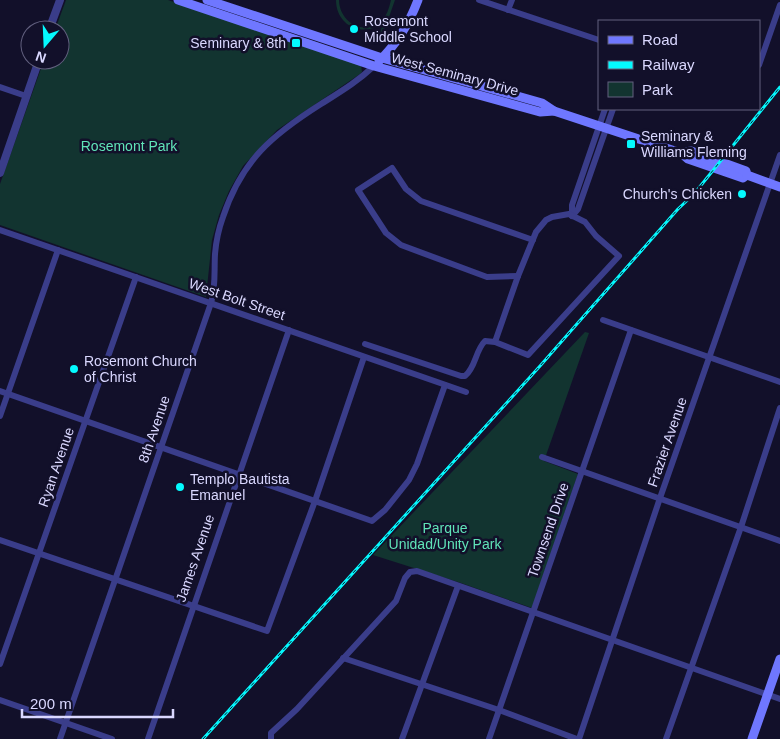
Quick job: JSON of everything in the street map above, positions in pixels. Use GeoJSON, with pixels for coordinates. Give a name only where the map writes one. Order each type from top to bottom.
{"type":"FeatureCollection","features":[{"type":"Feature","properties":{"kind":"main road","name":"West Seminary Drive"},"geometry":{"type":"LineString","coordinates":[[207,0],[382,58],[542,103],[554,110],[681,152],[690,151],[746,171],[747,175],[780,186]]}},
{"type":"Feature","properties":{"kind":"main road"},"geometry":{"type":"LineString","coordinates":[[374,66],[403,34],[418,0]]}},
{"type":"Feature","properties":{"kind":"main road","name":"West Seminary Drive"},"geometry":{"type":"LineString","coordinates":[[182,1],[374,66],[540,112],[554,110]]}},
{"type":"Feature","properties":{"kind":"main road"},"geometry":{"type":"LineString","coordinates":[[297,40],[300,31]]}},
{"type":"Feature","properties":{"kind":"main road"},"geometry":{"type":"LineString","coordinates":[[752,739],[780,660]]}},
{"type":"Feature","properties":{"kind":"street"},"geometry":{"type":"LineString","coordinates":[[53,20],[60,0]]}},
{"type":"Feature","properties":{"kind":"street"},"geometry":{"type":"LineString","coordinates":[[479,0],[598,40]]}},
{"type":"Feature","properties":{"kind":"street"},"geometry":{"type":"LineString","coordinates":[[508,10],[512,0]]}},
{"type":"Feature","properties":{"kind":"street"},"geometry":{"type":"LineString","coordinates":[[760,62],[780,5]]}},
{"type":"Feature","properties":{"kind":"street","name":"8th Avenue"},"geometry":{"type":"LineString","coordinates":[[60,739],[211,303],[215,290],[215,252],[222,217],[235,188],[250,162],[261,148],[282,130],[352,85],[374,66]]}},
{"type":"Feature","properties":{"kind":"street"},"geometry":{"type":"LineString","coordinates":[[0,173],[35,70]]}},
{"type":"Feature","properties":{"kind":"street"},"geometry":{"type":"LineString","coordinates":[[0,87],[26,96]]}},
{"type":"Feature","properties":{"kind":"street"},"geometry":{"type":"LineString","coordinates":[[604,126],[606,110]]}},
{"type":"Feature","properties":{"kind":"street"},"geometry":{"type":"LineString","coordinates":[[572,216],[572,205],[604,126],[612,110]]}},
{"type":"Feature","properties":{"kind":"street","name":"Frazier Avenue"},"geometry":{"type":"LineString","coordinates":[[578,739],[780,155]]}},
{"type":"Feature","properties":{"kind":"street"},"geometry":{"type":"LineString","coordinates":[[518,276],[487,277],[401,245],[386,233],[358,190],[392,168],[406,190],[421,201],[533,240]]}},
{"type":"Feature","properties":{"kind":"street"},"geometry":{"type":"LineString","coordinates":[[364,344],[450,374],[465,376],[472,369],[482,344],[488,340],[528,355],[619,256],[596,236],[585,222],[569,214],[546,220],[536,232],[518,276],[496,342]]}},
{"type":"Feature","properties":{"kind":"street","name":"West Bolt Street"},"geometry":{"type":"LineString","coordinates":[[0,230],[466,392]]}},
{"type":"Feature","properties":{"kind":"street"},"geometry":{"type":"LineString","coordinates":[[0,416],[58,250]]}},
{"type":"Feature","properties":{"kind":"street","name":"Ryan Avenue"},"geometry":{"type":"LineString","coordinates":[[0,664],[136,277]]}},
{"type":"Feature","properties":{"kind":"street"},"geometry":{"type":"LineString","coordinates":[[603,320],[780,382]]}},
{"type":"Feature","properties":{"kind":"street","name":"James Avenue"},"geometry":{"type":"LineString","coordinates":[[148,739],[288,330]]}},
{"type":"Feature","properties":{"kind":"street","name":"Townsend Drive"},"geometry":{"type":"LineString","coordinates":[[489,739],[631,330]]}},
{"type":"Feature","properties":{"kind":"street"},"geometry":{"type":"LineString","coordinates":[[0,540],[267,631],[315,501],[364,357]]}},
{"type":"Feature","properties":{"kind":"street"},"geometry":{"type":"LineString","coordinates":[[0,391],[372,521],[385,510],[409,480],[445,385]]}},
{"type":"Feature","properties":{"kind":"street"},"geometry":{"type":"LineString","coordinates":[[666,739],[741,527],[780,408]]}},
{"type":"Feature","properties":{"kind":"street"},"geometry":{"type":"LineString","coordinates":[[542,457],[780,541]]}},
{"type":"Feature","properties":{"kind":"street"},"geometry":{"type":"LineString","coordinates":[[271,738],[271,733],[297,710],[396,601],[405,578],[410,572],[424,573],[780,699]]}},
{"type":"Feature","properties":{"kind":"street"},"geometry":{"type":"LineString","coordinates":[[402,739],[458,586]]}},
{"type":"Feature","properties":{"kind":"street"},"geometry":{"type":"LineString","coordinates":[[343,658],[499,710],[578,739]]}},
{"type":"Feature","properties":{"kind":"street"},"geometry":{"type":"LineString","coordinates":[[0,700],[112,739]]}},
{"type":"Feature","properties":{"kind":"green space","name":"Rosemont Park"},"geometry":{"type":"Polygon","coordinates":[[[66,0],[168,0],[361,65],[362,72],[360,74],[277,130],[243,166],[229,191],[219,215],[212,240],[206,297],[0,225],[0,184],[40,70],[70,70],[70,20],[59,20],[66,0]]]}},
{"type":"Feature","properties":{"kind":"green space"},"geometry":{"type":"Polygon","coordinates":[[[336,0],[339,0],[340,8],[348,20],[360,27],[367,27],[374,26],[381,21],[388,12],[391,0],[395,0],[383,34],[380,33],[383,23],[367,29],[359,29],[346,23],[337,9],[336,0]]]}},
{"type":"Feature","properties":{"kind":"green space","name":"Parque Unidad/Unity Park"},"geometry":{"type":"Polygon","coordinates":[[[585,332],[589,333],[544,461],[578,474],[532,608],[373,555],[585,332]]]}},
{"type":"Feature","properties":{"kind":"railway"},"geometry":{"type":"LineString","coordinates":[[203,739],[540,366],[678,209],[694,194],[780,87]]}},
{"type":"Feature","properties":{"kind":"place","name":"Rosemont Middle School"},"geometry":{"type":"Point","coordinates":[354,29]}},
{"type":"Feature","properties":{"kind":"place","name":"Seminary & 8th"},"geometry":{"type":"Point","coordinates":[296,43]}},
{"type":"Feature","properties":{"kind":"place","name":"Seminary & Williams Fleming"},"geometry":{"type":"Point","coordinates":[631,144]}},
{"type":"Feature","properties":{"kind":"place","name":"Church's Chicken"},"geometry":{"type":"Point","coordinates":[742,194]}},
{"type":"Feature","properties":{"kind":"place","name":"Rosemont Church of Christ"},"geometry":{"type":"Point","coordinates":[74,369]}},
{"type":"Feature","properties":{"kind":"place","name":"Templo Bautista Emanuel"},"geometry":{"type":"Point","coordinates":[180,487]}}]}
